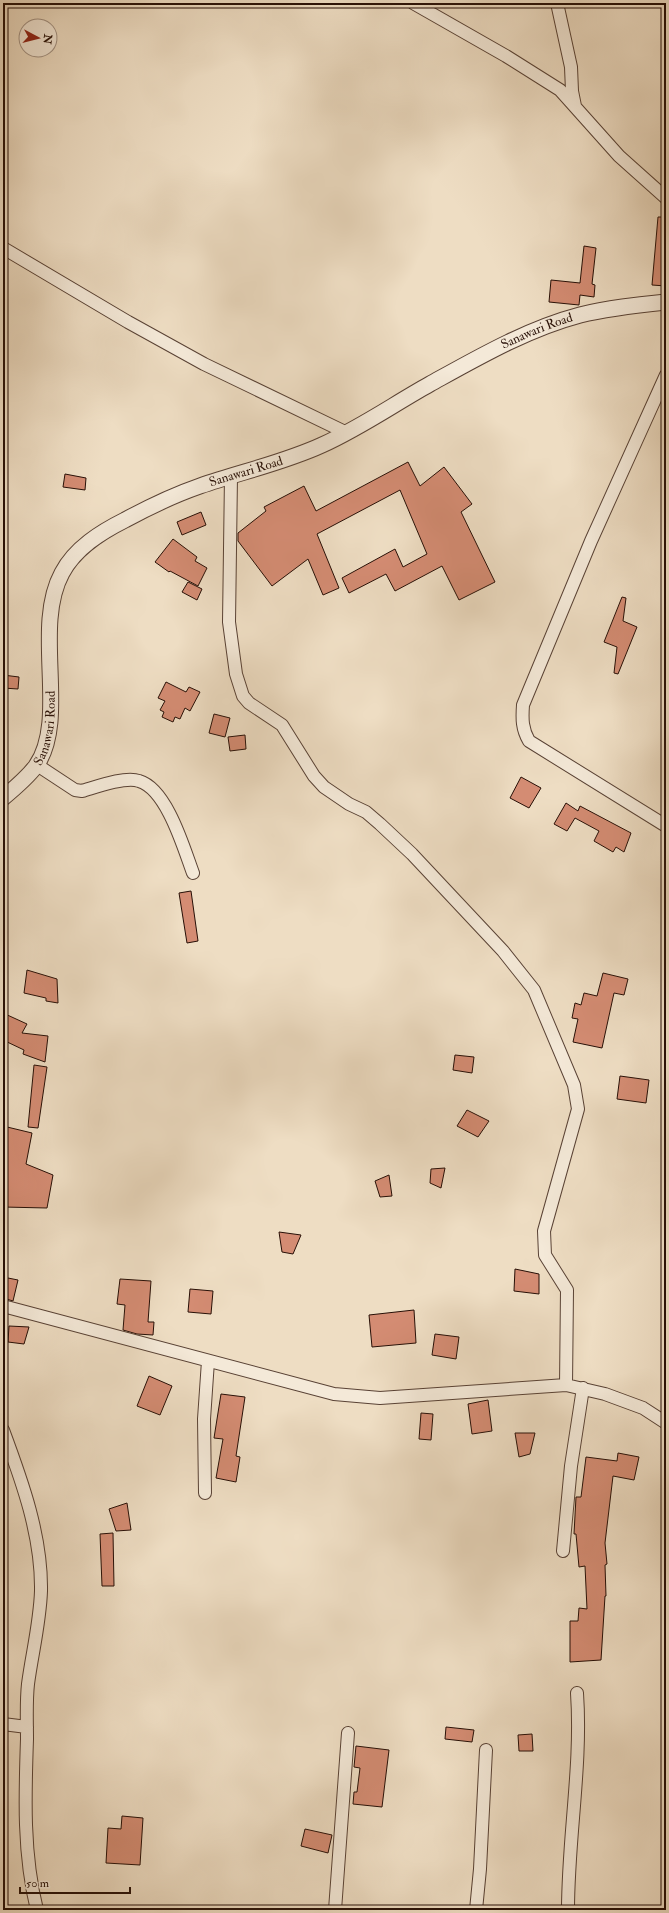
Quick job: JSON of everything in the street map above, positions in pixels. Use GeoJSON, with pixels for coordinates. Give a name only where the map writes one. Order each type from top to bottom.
{"type":"FeatureCollection","features":[{"type":"Feature","properties":{"kind":"street"},"geometry":{"type":"LineString","coordinates":[[413,3],[506,56],[560,90],[619,156],[666,198]]}},
{"type":"Feature","properties":{"kind":"street"},"geometry":{"type":"LineString","coordinates":[[557,3],[571,66],[572,92],[576,109]]}},
{"type":"Feature","properties":{"kind":"street"},"geometry":{"type":"LineString","coordinates":[[3,248],[128,322],[204,364],[347,433]]}},
{"type":"Feature","properties":{"kind":"street","name":"Sanawari Road"},"geometry":{"type":"LineString","coordinates":[[3,798],[37,765],[43,751],[48,734],[50,694],[49,641],[52,601],[62,573],[82,548],[110,528],[177,495],[231,476],[294,457],[347,433],[430,384],[507,344],[551,325],[600,310],[666,302]]}},
{"type":"Feature","properties":{"kind":"street"},"geometry":{"type":"LineString","coordinates":[[666,375],[591,541],[523,705],[522,720],[523,732],[529,741],[666,826]]}},
{"type":"Feature","properties":{"kind":"street"},"geometry":{"type":"LineString","coordinates":[[231,476],[229,622],[236,674],[243,696],[249,703],[282,725],[314,776],[324,787],[349,804],[366,812],[380,824],[412,854],[503,951],[534,990],[574,1085],[578,1109],[544,1231],[544,1247],[549,1262],[568,1290],[566,1385]]}},
{"type":"Feature","properties":{"kind":"street"},"geometry":{"type":"LineString","coordinates":[[37,765],[75,790],[82,791],[127,780],[139,780],[148,786],[159,796],[172,820],[193,873]]}},
{"type":"Feature","properties":{"kind":"street"},"geometry":{"type":"LineString","coordinates":[[3,1306],[334,1394],[386,1398],[566,1385],[583,1388],[643,1408],[666,1423]]}},
{"type":"Feature","properties":{"kind":"street"},"geometry":{"type":"LineString","coordinates":[[205,1493],[204,1419],[208,1361]]}},
{"type":"Feature","properties":{"kind":"street"},"geometry":{"type":"LineString","coordinates":[[563,1551],[571,1466],[583,1388]]}},
{"type":"Feature","properties":{"kind":"street"},"geometry":{"type":"LineString","coordinates":[[3,1430],[32,1516],[38,1555],[41,1592],[28,1686],[27,1727],[26,1833],[32,1887],[37,1910]]}},
{"type":"Feature","properties":{"kind":"street"},"geometry":{"type":"LineString","coordinates":[[568,1910],[570,1835],[579,1748],[577,1692]]}},
{"type":"Feature","properties":{"kind":"street"},"geometry":{"type":"LineString","coordinates":[[3,1724],[27,1727]]}},
{"type":"Feature","properties":{"kind":"street"},"geometry":{"type":"LineString","coordinates":[[335,1910],[348,1733]]}},
{"type":"Feature","properties":{"kind":"street"},"geometry":{"type":"LineString","coordinates":[[476,1910],[480,1869],[486,1750]]}},
{"type":"Feature","properties":{"kind":"building"},"geometry":{"type":"Polygon","coordinates":[[[658,217],[666,217],[666,286],[652,285],[658,217]]]}},
{"type":"Feature","properties":{"kind":"building"},"geometry":{"type":"Polygon","coordinates":[[[584,246],[596,248],[592,284],[595,285],[594,297],[580,295],[579,305],[549,302],[551,280],[580,283],[584,246]]]}},
{"type":"Feature","properties":{"kind":"building"},"geometry":{"type":"Polygon","coordinates":[[[408,462],[420,486],[444,467],[472,504],[461,512],[495,582],[459,600],[442,566],[395,591],[386,574],[349,593],[342,578],[395,549],[403,567],[427,554],[400,490],[317,534],[339,588],[323,595],[308,559],[272,586],[238,541],[238,533],[266,511],[264,507],[304,486],[316,511],[408,462]]]}},
{"type":"Feature","properties":{"kind":"building"},"geometry":{"type":"Polygon","coordinates":[[[65,474],[86,478],[85,490],[63,487],[65,474]]]}},
{"type":"Feature","properties":{"kind":"building"},"geometry":{"type":"Polygon","coordinates":[[[201,512],[206,525],[182,535],[177,522],[201,512]]]}},
{"type":"Feature","properties":{"kind":"building"},"geometry":{"type":"Polygon","coordinates":[[[173,539],[197,557],[195,561],[207,568],[198,586],[170,571],[169,572],[155,562],[173,539]]]}},
{"type":"Feature","properties":{"kind":"building"},"geometry":{"type":"Polygon","coordinates":[[[188,582],[202,589],[197,600],[182,592],[188,582]]]}},
{"type":"Feature","properties":{"kind":"building"},"geometry":{"type":"Polygon","coordinates":[[[622,597],[626,598],[623,621],[637,627],[618,674],[614,673],[617,647],[604,642],[622,597]]]}},
{"type":"Feature","properties":{"kind":"building"},"geometry":{"type":"Polygon","coordinates":[[[3,675],[19,677],[18,689],[3,688],[3,675]]]}},
{"type":"Feature","properties":{"kind":"building"},"geometry":{"type":"Polygon","coordinates":[[[166,682],[186,692],[189,687],[200,692],[190,711],[185,708],[180,719],[175,717],[173,722],[162,717],[164,712],[160,710],[165,701],[158,698],[166,682]]]}},
{"type":"Feature","properties":{"kind":"building"},"geometry":{"type":"Polygon","coordinates":[[[214,714],[230,718],[225,737],[209,733],[214,714]]]}},
{"type":"Feature","properties":{"kind":"building"},"geometry":{"type":"Polygon","coordinates":[[[245,735],[246,749],[230,751],[228,737],[245,735]]]}},
{"type":"Feature","properties":{"kind":"building"},"geometry":{"type":"Polygon","coordinates":[[[521,777],[541,788],[529,808],[510,798],[521,777]]]}},
{"type":"Feature","properties":{"kind":"building"},"geometry":{"type":"Polygon","coordinates":[[[566,803],[578,811],[580,806],[631,833],[624,852],[616,847],[613,852],[594,841],[599,831],[575,818],[567,831],[554,824],[566,803]]]}},
{"type":"Feature","properties":{"kind":"building"},"geometry":{"type":"Polygon","coordinates":[[[191,891],[198,941],[187,943],[179,893],[191,891]]]}},
{"type":"Feature","properties":{"kind":"building"},"geometry":{"type":"Polygon","coordinates":[[[27,970],[57,979],[58,1003],[46,1001],[46,998],[24,993],[27,970]]]}},
{"type":"Feature","properties":{"kind":"building"},"geometry":{"type":"Polygon","coordinates":[[[603,973],[628,979],[624,995],[614,993],[602,1048],[573,1042],[578,1019],[572,1018],[575,1003],[581,1005],[584,993],[597,996],[603,973]]]}},
{"type":"Feature","properties":{"kind":"building"},"geometry":{"type":"Polygon","coordinates":[[[3,1013],[27,1024],[22,1033],[48,1036],[45,1062],[23,1054],[24,1050],[3,1040],[3,1013]]]}},
{"type":"Feature","properties":{"kind":"building"},"geometry":{"type":"Polygon","coordinates":[[[455,1055],[474,1057],[472,1073],[453,1070],[455,1055]]]}},
{"type":"Feature","properties":{"kind":"building"},"geometry":{"type":"Polygon","coordinates":[[[34,1065],[47,1067],[38,1128],[28,1127],[34,1065]]]}},
{"type":"Feature","properties":{"kind":"building"},"geometry":{"type":"Polygon","coordinates":[[[620,1076],[649,1080],[646,1103],[617,1099],[620,1076]]]}},
{"type":"Feature","properties":{"kind":"building"},"geometry":{"type":"Polygon","coordinates":[[[467,1110],[489,1121],[478,1137],[457,1126],[467,1110]]]}},
{"type":"Feature","properties":{"kind":"building"},"geometry":{"type":"Polygon","coordinates":[[[3,1126],[32,1133],[26,1164],[53,1175],[47,1208],[3,1207],[3,1126]]]}},
{"type":"Feature","properties":{"kind":"building"},"geometry":{"type":"Polygon","coordinates":[[[445,1168],[441,1188],[430,1183],[431,1169],[445,1168]]]}},
{"type":"Feature","properties":{"kind":"building"},"geometry":{"type":"Polygon","coordinates":[[[389,1175],[392,1196],[380,1197],[375,1181],[389,1175]]]}},
{"type":"Feature","properties":{"kind":"building"},"geometry":{"type":"Polygon","coordinates":[[[279,1232],[301,1235],[293,1254],[282,1252],[279,1232]]]}},
{"type":"Feature","properties":{"kind":"building"},"geometry":{"type":"Polygon","coordinates":[[[515,1269],[539,1274],[539,1294],[514,1291],[515,1269]]]}},
{"type":"Feature","properties":{"kind":"building"},"geometry":{"type":"Polygon","coordinates":[[[3,1277],[18,1280],[13,1301],[3,1298],[3,1277]]]}},
{"type":"Feature","properties":{"kind":"building"},"geometry":{"type":"Polygon","coordinates":[[[120,1279],[151,1281],[148,1322],[154,1322],[153,1335],[137,1334],[123,1330],[125,1305],[117,1304],[120,1279]]]}},
{"type":"Feature","properties":{"kind":"building"},"geometry":{"type":"Polygon","coordinates":[[[190,1289],[213,1291],[211,1314],[188,1312],[190,1289]]]}},
{"type":"Feature","properties":{"kind":"building"},"geometry":{"type":"Polygon","coordinates":[[[414,1310],[416,1343],[372,1347],[369,1315],[414,1310]]]}},
{"type":"Feature","properties":{"kind":"building"},"geometry":{"type":"Polygon","coordinates":[[[9,1326],[29,1327],[24,1344],[8,1342],[9,1326]]]}},
{"type":"Feature","properties":{"kind":"building"},"geometry":{"type":"Polygon","coordinates":[[[435,1334],[459,1337],[456,1359],[432,1355],[435,1334]]]}},
{"type":"Feature","properties":{"kind":"building"},"geometry":{"type":"Polygon","coordinates":[[[149,1376],[172,1386],[160,1415],[137,1406],[149,1376]]]}},
{"type":"Feature","properties":{"kind":"building"},"geometry":{"type":"Polygon","coordinates":[[[221,1394],[245,1397],[236,1456],[240,1457],[236,1482],[216,1478],[223,1439],[214,1438],[221,1394]]]}},
{"type":"Feature","properties":{"kind":"building"},"geometry":{"type":"Polygon","coordinates":[[[488,1400],[492,1431],[472,1434],[468,1404],[488,1400]]]}},
{"type":"Feature","properties":{"kind":"building"},"geometry":{"type":"Polygon","coordinates":[[[421,1413],[433,1414],[431,1440],[419,1439],[421,1413]]]}},
{"type":"Feature","properties":{"kind":"building"},"geometry":{"type":"Polygon","coordinates":[[[515,1433],[535,1433],[530,1454],[519,1457],[515,1433]]]}},
{"type":"Feature","properties":{"kind":"building"},"geometry":{"type":"Polygon","coordinates":[[[618,1453],[639,1457],[634,1480],[613,1476],[605,1543],[607,1564],[605,1565],[606,1596],[601,1660],[570,1662],[570,1621],[578,1621],[579,1608],[587,1609],[585,1566],[579,1567],[576,1534],[574,1534],[576,1497],[581,1497],[586,1457],[617,1461],[618,1453]]]}},
{"type":"Feature","properties":{"kind":"building"},"geometry":{"type":"Polygon","coordinates":[[[127,1503],[131,1530],[116,1531],[109,1509],[127,1503]]]}},
{"type":"Feature","properties":{"kind":"building"},"geometry":{"type":"Polygon","coordinates":[[[113,1533],[114,1586],[102,1586],[100,1534],[113,1533]]]}},
{"type":"Feature","properties":{"kind":"building"},"geometry":{"type":"Polygon","coordinates":[[[446,1727],[474,1730],[472,1742],[445,1739],[446,1727]]]}},
{"type":"Feature","properties":{"kind":"building"},"geometry":{"type":"Polygon","coordinates":[[[532,1734],[533,1751],[519,1751],[518,1735],[532,1734]]]}},
{"type":"Feature","properties":{"kind":"building"},"geometry":{"type":"Polygon","coordinates":[[[356,1746],[389,1750],[382,1807],[353,1804],[354,1792],[357,1792],[360,1768],[354,1767],[356,1746]]]}},
{"type":"Feature","properties":{"kind":"building"},"geometry":{"type":"Polygon","coordinates":[[[122,1816],[143,1818],[140,1865],[106,1863],[108,1828],[121,1829],[122,1816]]]}},
{"type":"Feature","properties":{"kind":"building"},"geometry":{"type":"Polygon","coordinates":[[[305,1829],[332,1835],[328,1853],[301,1846],[305,1829]]]}}]}
